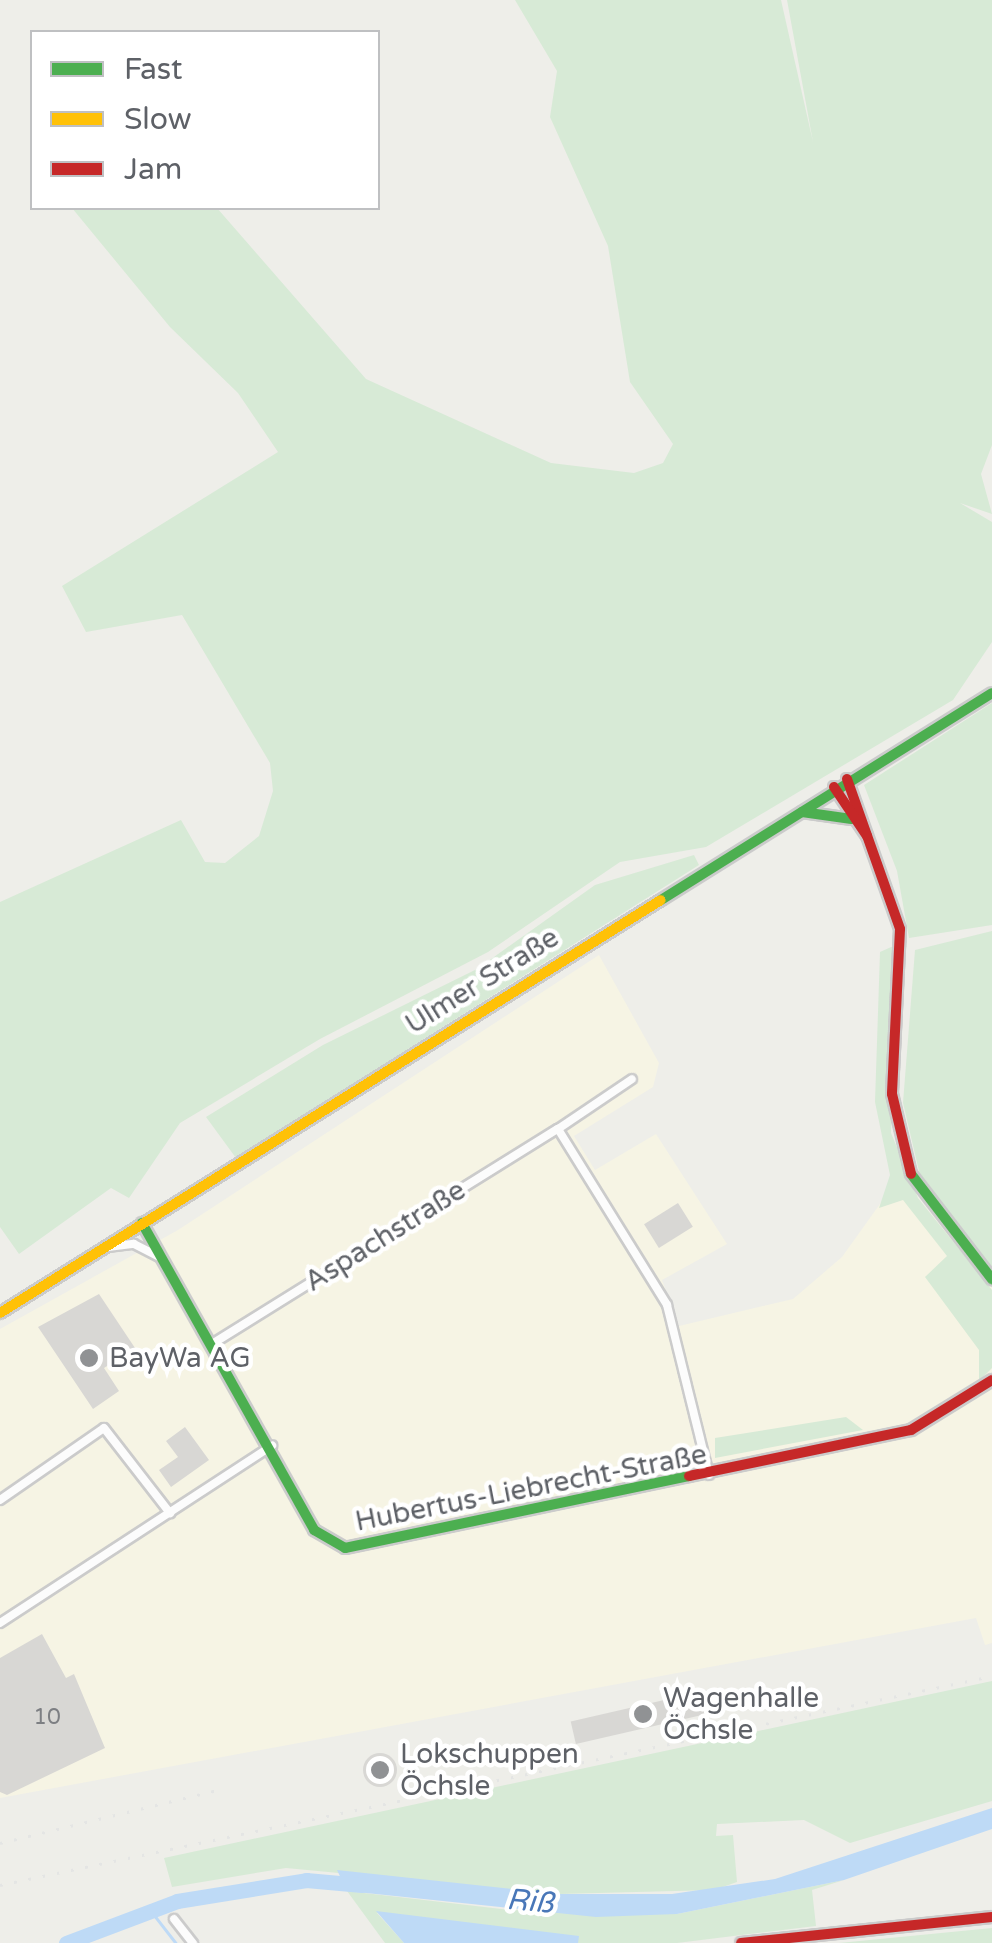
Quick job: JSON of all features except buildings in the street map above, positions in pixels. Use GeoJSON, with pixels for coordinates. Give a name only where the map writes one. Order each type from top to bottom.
{"type":"FeatureCollection","features":[{"type":"Feature","properties":{"kind":"main road","name":"Ulmer Straße"},"geometry":{"type":"LineString","coordinates":[[0,1313],[834,787],[992,693]]}},
{"type":"Feature","properties":{"kind":"main road"},"geometry":{"type":"LineString","coordinates":[[847,779],[900,929],[892,1094],[902,1157],[928,1206],[992,1279]]}},
{"type":"Feature","properties":{"kind":"main road"},"geometry":{"type":"LineString","coordinates":[[834,787],[872,842]]}},
{"type":"Feature","properties":{"kind":"main road"},"geometry":{"type":"LineString","coordinates":[[796,813],[824,809],[854,820]]}},
{"type":"Feature","properties":{"kind":"main road","name":"Hubertus-Liebrecht-Straße"},"geometry":{"type":"LineString","coordinates":[[142,1224],[272,1446],[314,1530],[345,1548],[709,1475],[930,1423],[992,1380]]}},
{"type":"Feature","properties":{"kind":"main road"},"geometry":{"type":"LineString","coordinates":[[741,1943],[992,1917]]}},
{"type":"Feature","properties":{"kind":"street","name":"Aspachstraße"},"geometry":{"type":"LineString","coordinates":[[212,1344],[632,1079]]}},
{"type":"Feature","properties":{"kind":"street"},"geometry":{"type":"LineString","coordinates":[[558,1129],[667,1305],[709,1475]]}},
{"type":"Feature","properties":{"kind":"street"},"geometry":{"type":"LineString","coordinates":[[104,1247],[134,1244],[164,1260]]}},
{"type":"Feature","properties":{"kind":"street"},"geometry":{"type":"LineString","coordinates":[[0,1500],[104,1428],[170,1513]]}},
{"type":"Feature","properties":{"kind":"street"},"geometry":{"type":"LineString","coordinates":[[0,1623],[272,1446]]}},
{"type":"Feature","properties":{"kind":"street"},"geometry":{"type":"LineString","coordinates":[[174,1919],[193,1943]]}},
{"type":"Feature","properties":{"kind":"shaded area"},"geometry":{"type":"Polygon","coordinates":[[[599,955],[659,1063],[653,1087],[574,1136],[595,1170],[656,1134],[727,1244],[662,1280],[679,1326],[793,1299],[842,1257],[900,1176],[992,1288],[992,1643],[985,1645],[976,1618],[0,1798],[0,1329],[178,1230],[599,955]]]}},
{"type":"Feature","properties":{"kind":"green space"},"geometry":{"type":"Polygon","coordinates":[[[515,0],[781,0],[813,142],[787,0],[992,0],[992,445],[981,474],[992,514],[960,503],[992,522],[992,642],[953,700],[706,847],[620,862],[488,952],[320,1039],[180,1123],[129,1198],[111,1188],[19,1254],[0,1227],[0,902],[181,820],[205,862],[225,863],[259,836],[273,791],[270,763],[182,615],[86,632],[62,586],[278,452],[238,393],[170,327],[74,210],[219,210],[366,379],[551,463],[634,473],[663,463],[673,444],[630,382],[608,246],[550,117],[557,71],[515,0]]]}},
{"type":"Feature","properties":{"kind":"green space"},"geometry":{"type":"Polygon","coordinates":[[[992,703],[992,925],[909,938],[897,871],[864,785],[992,703]]]}},
{"type":"Feature","properties":{"kind":"green space"},"geometry":{"type":"Polygon","coordinates":[[[694,855],[699,865],[236,1158],[206,1117],[323,1045],[477,969],[595,885],[694,855]]]}},
{"type":"Feature","properties":{"kind":"green space"},"geometry":{"type":"Polygon","coordinates":[[[992,931],[992,1268],[922,1184],[903,1103],[915,950],[992,931]]]}},
{"type":"Feature","properties":{"kind":"green space"},"geometry":{"type":"Polygon","coordinates":[[[898,944],[891,1133],[918,1198],[992,1290],[992,1368],[979,1381],[979,1350],[925,1277],[947,1256],[903,1200],[879,1208],[890,1175],[875,1102],[880,952],[898,944]]]}},
{"type":"Feature","properties":{"kind":"green space"},"geometry":{"type":"Polygon","coordinates":[[[846,1417],[863,1430],[715,1458],[715,1438],[846,1417]]]}},
{"type":"Feature","properties":{"kind":"green space"},"geometry":{"type":"Polygon","coordinates":[[[992,1681],[992,1801],[850,1843],[804,1820],[717,1824],[716,1836],[733,1835],[737,1882],[714,1890],[559,1894],[286,1868],[172,1887],[164,1858],[992,1681]]]}},
{"type":"Feature","properties":{"kind":"green space"},"geometry":{"type":"Polygon","coordinates":[[[844,1880],[812,1890],[816,1926],[677,1943],[578,1943],[377,1913],[404,1943],[385,1943],[347,1891],[511,1910],[677,1914],[844,1880]]]}},
{"type":"Feature","properties":{"kind":"green space"},"geometry":{"type":"Polygon","coordinates":[[[992,1928],[992,1943],[839,1943],[992,1928]]]}},
{"type":"Feature","properties":{"kind":"water"},"geometry":{"type":"Polygon","coordinates":[[[992,1808],[992,1829],[844,1880],[677,1914],[596,1917],[347,1891],[337,1870],[558,1894],[672,1894],[775,1879],[992,1808]]]}},
{"type":"Feature","properties":{"kind":"water"},"geometry":{"type":"Polygon","coordinates":[[[376,1911],[579,1936],[578,1943],[404,1943],[376,1911]]]}},
{"type":"Feature","properties":{"kind":"waterway","name":"Riß"},"geometry":{"type":"LineString","coordinates":[[66,1943],[177,1901],[306,1880],[362,1885]]}},
{"type":"Feature","properties":{"kind":"waterway"},"geometry":{"type":"LineString","coordinates":[[148,1907],[176,1943]]}},
{"type":"Feature","properties":{"kind":"railway"},"geometry":{"type":"LineString","coordinates":[[0,1885],[992,1676]]}},
{"type":"Feature","properties":{"kind":"railway"},"geometry":{"type":"LineString","coordinates":[[0,1843],[221,1789]]}},
{"type":"Feature","properties":{"kind":"traffic: fast"},"geometry":{"type":"LineString","coordinates":[[661,900],[992,693]]}},
{"type":"Feature","properties":{"kind":"traffic: fast"},"geometry":{"type":"LineString","coordinates":[[802,812],[852,819]]}},
{"type":"Feature","properties":{"kind":"traffic: fast"},"geometry":{"type":"LineString","coordinates":[[911,1174],[992,1279]]}},
{"type":"Feature","properties":{"kind":"traffic: fast"},"geometry":{"type":"LineString","coordinates":[[142,1223],[314,1530],[345,1548],[689,1476]]}},
{"type":"Feature","properties":{"kind":"traffic: slow"},"geometry":{"type":"LineString","coordinates":[[0,1313],[661,900]]}},
{"type":"Feature","properties":{"kind":"traffic: jam"},"geometry":{"type":"LineString","coordinates":[[847,779],[900,929],[892,1094],[911,1174]]}},
{"type":"Feature","properties":{"kind":"traffic: jam"},"geometry":{"type":"LineString","coordinates":[[834,787],[867,836]]}},
{"type":"Feature","properties":{"kind":"traffic: jam"},"geometry":{"type":"LineString","coordinates":[[689,1476],[911,1430],[992,1380]]}},
{"type":"Feature","properties":{"kind":"traffic: jam"},"geometry":{"type":"LineString","coordinates":[[741,1943],[992,1917]]}},
{"type":"Feature","properties":{"kind":"place","name":"BayWa AG"},"geometry":{"type":"Point","coordinates":[89,1358]}},
{"type":"Feature","properties":{"kind":"place","name":"Wagenhalle Öchsle"},"geometry":{"type":"Point","coordinates":[643,1714]}},
{"type":"Feature","properties":{"kind":"place","name":"Lokschuppen Öchsle"},"geometry":{"type":"Point","coordinates":[380,1770]}}]}
